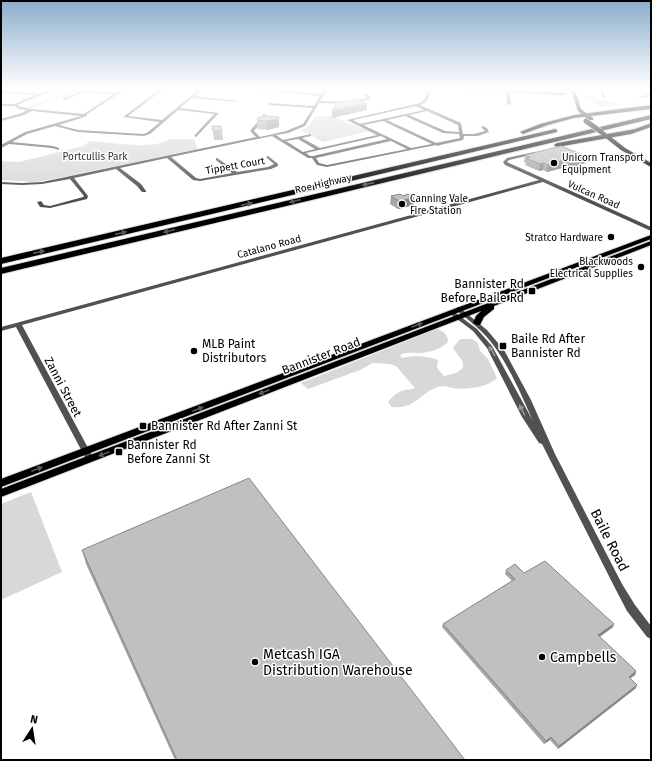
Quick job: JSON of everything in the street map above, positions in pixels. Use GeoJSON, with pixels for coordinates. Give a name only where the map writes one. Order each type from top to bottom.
{"type":"FeatureCollection","features":[{"type":"Feature","properties":{"kind":"highway"},"geometry":{"type":"LineString","coordinates":[[415,164],[512,136],[542,125]]}},
{"type":"Feature","properties":{"kind":"highway"},"geometry":{"type":"LineString","coordinates":[[581,126],[587,125]]}},
{"type":"Feature","properties":{"kind":"highway","name":"Roe Highway"},"geometry":{"type":"LineString","coordinates":[[1,271],[619,125]]}},
{"type":"Feature","properties":{"kind":"highway"},"geometry":{"type":"LineString","coordinates":[[403,175],[517,151],[623,134],[651,125]]}},
{"type":"Feature","properties":{"kind":"highway","name":"Roe Highway"},"geometry":{"type":"LineString","coordinates":[[1,261],[560,130]]}},
{"type":"Feature","properties":{"kind":"highway"},"geometry":{"type":"LineString","coordinates":[[595,139],[609,136]]}},
{"type":"Feature","properties":{"kind":"main road"},"geometry":{"type":"LineString","coordinates":[[595,125],[651,165]]}},
{"type":"Feature","properties":{"kind":"main road"},"geometry":{"type":"LineString","coordinates":[[609,136],[651,162]]}},
{"type":"Feature","properties":{"kind":"main road","name":"Bannister Road"},"geometry":{"type":"LineString","coordinates":[[1,493],[87,455],[458,313],[651,237]]}},
{"type":"Feature","properties":{"kind":"main road","name":"Bannister Road"},"geometry":{"type":"LineString","coordinates":[[458,313],[499,301],[651,243]]}},
{"type":"Feature","properties":{"kind":"main road"},"geometry":{"type":"LineString","coordinates":[[477,323],[480,316],[499,301]]}},
{"type":"Feature","properties":{"kind":"main road","name":"Bannister Road"},"geometry":{"type":"LineString","coordinates":[[1,483],[87,455]]}},
{"type":"Feature","properties":{"kind":"street"},"geometry":{"type":"LineString","coordinates":[[1,147],[26,133],[56,125],[78,131],[140,135],[149,133],[159,125]]}},
{"type":"Feature","properties":{"kind":"street"},"geometry":{"type":"LineString","coordinates":[[196,136],[206,125]]}},
{"type":"Feature","properties":{"kind":"street"},"geometry":{"type":"LineString","coordinates":[[257,125],[252,131],[259,138]]}},
{"type":"Feature","properties":{"kind":"street"},"geometry":{"type":"LineString","coordinates":[[1,183],[31,184],[71,177],[273,135],[296,129],[304,125]]}},
{"type":"Feature","properties":{"kind":"street"},"geometry":{"type":"LineString","coordinates":[[361,125],[411,149]]}},
{"type":"Feature","properties":{"kind":"street"},"geometry":{"type":"LineString","coordinates":[[394,125],[438,145]]}},
{"type":"Feature","properties":{"kind":"street"},"geometry":{"type":"LineString","coordinates":[[427,125],[444,132],[478,136],[486,131],[492,131]]}},
{"type":"Feature","properties":{"kind":"street"},"geometry":{"type":"LineString","coordinates":[[313,157],[318,164],[327,166],[461,140],[459,125]]}},
{"type":"Feature","properties":{"kind":"street"},"geometry":{"type":"LineString","coordinates":[[483,127],[486,131]]}},
{"type":"Feature","properties":{"kind":"street"},"geometry":{"type":"LineString","coordinates":[[273,135],[302,153],[313,157],[390,140]]}},
{"type":"Feature","properties":{"kind":"street"},"geometry":{"type":"LineString","coordinates":[[283,141],[310,135]]}},
{"type":"Feature","properties":{"kind":"street"},"geometry":{"type":"LineString","coordinates":[[302,153],[381,135]]}},
{"type":"Feature","properties":{"kind":"street"},"geometry":{"type":"LineString","coordinates":[[299,138],[319,149]]}},
{"type":"Feature","properties":{"kind":"street"},"geometry":{"type":"LineString","coordinates":[[7,143],[53,147],[58,149]]}},
{"type":"Feature","properties":{"kind":"street"},"geometry":{"type":"LineString","coordinates":[[550,150],[563,150]]}},
{"type":"Feature","properties":{"kind":"street","name":"Vulcan Road"},"geometry":{"type":"LineString","coordinates":[[543,151],[508,159],[505,162],[506,164],[542,181],[651,229]]}},
{"type":"Feature","properties":{"kind":"street","name":"Tippett Court"},"geometry":{"type":"LineString","coordinates":[[168,157],[195,179],[206,180],[276,166],[276,164],[268,157]]}},
{"type":"Feature","properties":{"kind":"street"},"geometry":{"type":"LineString","coordinates":[[217,159],[236,174]]}},
{"type":"Feature","properties":{"kind":"street"},"geometry":{"type":"LineString","coordinates":[[117,168],[139,185],[144,191]]}},
{"type":"Feature","properties":{"kind":"street"},"geometry":{"type":"LineString","coordinates":[[39,202],[42,206],[50,207],[85,198],[86,196],[71,177]]}},
{"type":"Feature","properties":{"kind":"street","name":"Catalano Road"},"geometry":{"type":"LineString","coordinates":[[1,329],[542,181]]}},
{"type":"Feature","properties":{"kind":"street","name":"Baile Road"},"geometry":{"type":"LineString","coordinates":[[458,313],[477,323],[497,345],[514,385],[514,395],[526,417],[551,454]]}},
{"type":"Feature","properties":{"kind":"street","name":"Baile Road"},"geometry":{"type":"LineString","coordinates":[[458,313],[490,347],[514,385],[523,394],[536,418],[551,454],[619,587],[631,608],[651,634]]}},
{"type":"Feature","properties":{"kind":"street","name":"Zanni Street"},"geometry":{"type":"LineString","coordinates":[[18,324],[87,455]]}},
{"type":"Feature","properties":{"kind":"street"},"geometry":{"type":"LineString","coordinates":[[514,395],[523,394]]}},
{"type":"Feature","properties":{"kind":"green space"},"geometry":{"type":"Polygon","coordinates":[[[309,125],[352,125],[369,131],[323,142],[301,130],[309,125]]]}},
{"type":"Feature","properties":{"kind":"green space","name":"Portcullis Park"},"geometry":{"type":"Polygon","coordinates":[[[169,139],[194,139],[198,149],[48,180],[35,182],[1,180],[1,161],[19,162],[83,146],[90,141],[153,145],[162,143],[169,139]]]}},
{"type":"Feature","properties":{"kind":"green space"},"geometry":{"type":"Polygon","coordinates":[[[437,329],[444,332],[448,342],[435,350],[402,354],[400,355],[402,358],[416,356],[438,360],[437,368],[444,376],[456,373],[463,368],[463,362],[453,348],[460,339],[472,339],[478,343],[480,351],[488,359],[497,378],[476,388],[458,389],[443,386],[436,388],[414,402],[401,407],[392,407],[388,402],[400,391],[415,388],[396,366],[389,364],[373,363],[360,370],[308,389],[301,383],[437,329]]]}},
{"type":"Feature","properties":{"kind":"green space"},"geometry":{"type":"Polygon","coordinates":[[[31,492],[62,572],[1,600],[1,504],[31,492]]]}},
{"type":"Feature","properties":{"kind":"building"},"geometry":{"type":"Polygon","coordinates":[[[212,126],[221,126],[222,131],[213,131],[212,126]]]}},
{"type":"Feature","properties":{"kind":"building"},"geometry":{"type":"Polygon","coordinates":[[[561,146],[586,156],[566,162],[563,160],[548,165],[544,163],[540,164],[526,158],[530,157],[525,155],[561,146]]]}},
{"type":"Feature","properties":{"kind":"building"},"geometry":{"type":"Polygon","coordinates":[[[400,194],[403,196],[408,194],[414,198],[399,201],[391,196],[400,194]]]}},
{"type":"Feature","properties":{"kind":"building","name":"Metcash IGA Distribution Warehouse"},"geometry":{"type":"Polygon","coordinates":[[[249,478],[465,760],[177,760],[82,550],[249,478]]]}},
{"type":"Feature","properties":{"kind":"building","name":"Campbells"},"geometry":{"type":"Polygon","coordinates":[[[545,561],[614,624],[598,635],[636,671],[629,677],[637,685],[559,746],[551,737],[546,741],[443,624],[515,579],[506,570],[515,564],[524,573],[545,561]]]}},
{"type":"Feature","properties":{"kind":"place","name":"Unicorn Transport Equipment"},"geometry":{"type":"Point","coordinates":[554,163]}},
{"type":"Feature","properties":{"kind":"place","name":"Canning Vale Fire Station"},"geometry":{"type":"Point","coordinates":[402,204]}},
{"type":"Feature","properties":{"kind":"place","name":"Stratco Hardware"},"geometry":{"type":"Point","coordinates":[611,237]}},
{"type":"Feature","properties":{"kind":"place","name":"Blackwoods Electrical Supplies"},"geometry":{"type":"Point","coordinates":[641,267]}},
{"type":"Feature","properties":{"kind":"place","name":"Bannister Rd Before Baile Rd"},"geometry":{"type":"Point","coordinates":[532,291]}},
{"type":"Feature","properties":{"kind":"place","name":"Baile Rd After Bannister Rd"},"geometry":{"type":"Point","coordinates":[503,346]}},
{"type":"Feature","properties":{"kind":"place","name":"MLB Paint Distributors"},"geometry":{"type":"Point","coordinates":[194,351]}},
{"type":"Feature","properties":{"kind":"place","name":"Bannister Rd After Zanni St"},"geometry":{"type":"Point","coordinates":[143,426]}},
{"type":"Feature","properties":{"kind":"place","name":"Bannister Rd Before Zanni St"},"geometry":{"type":"Point","coordinates":[119,452]}},
{"type":"Feature","properties":{"kind":"place","name":"Campbells"},"geometry":{"type":"Point","coordinates":[542,657]}},
{"type":"Feature","properties":{"kind":"place","name":"Metcash IGA Distribution Warehouse"},"geometry":{"type":"Point","coordinates":[255,662]}}]}
